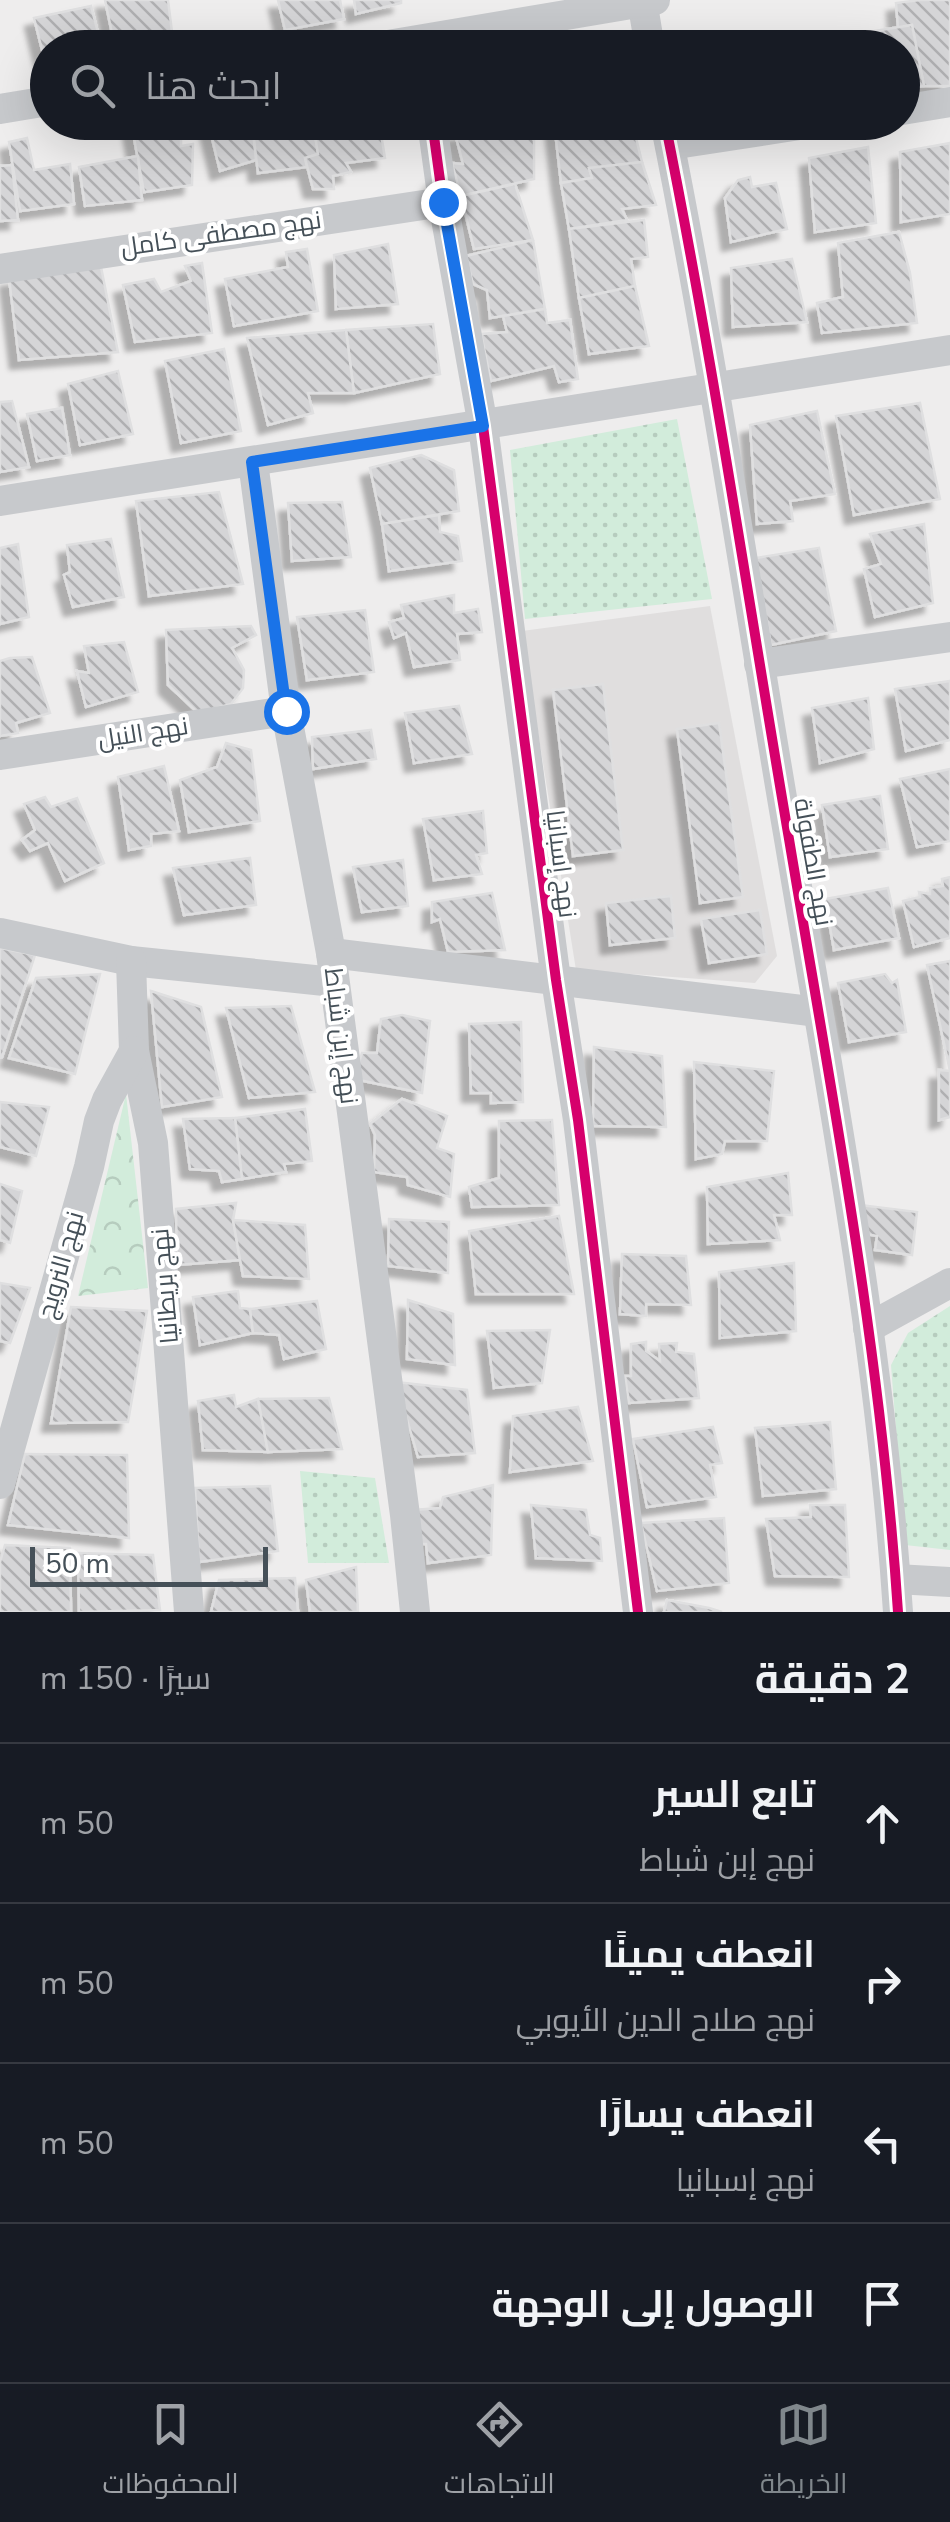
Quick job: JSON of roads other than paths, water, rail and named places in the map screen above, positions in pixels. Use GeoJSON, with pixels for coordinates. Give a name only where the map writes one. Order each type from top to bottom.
{"type":"FeatureCollection","features":[{"type":"Feature","properties":{"kind":"street"},"geometry":{"type":"LineString","coordinates":[[490,30],[646,1],[648,30]]}},
{"type":"Feature","properties":{"kind":"street"},"geometry":{"type":"LineString","coordinates":[[920,107],[950,102]]}},
{"type":"Feature","properties":{"kind":"street"},"geometry":{"type":"LineString","coordinates":[[0,109],[30,104]]}},
{"type":"Feature","properties":{"kind":"street","name":"نهج إسبانيا"},"geometry":{"type":"LineString","coordinates":[[434,140],[483,426],[578,1120],[638,1612]]}},
{"type":"Feature","properties":{"kind":"street","name":"نهج الطفولة"},"geometry":{"type":"LineString","coordinates":[[669,140],[835,1106],[883,1446],[898,1612]]}},
{"type":"Feature","properties":{"kind":"street","name":"نهج مصطفى كامل"},"geometry":{"type":"LineString","coordinates":[[0,269],[443,202]]}},
{"type":"Feature","properties":{"kind":"street"},"geometry":{"type":"LineString","coordinates":[[0,501],[950,350]]}},
{"type":"Feature","properties":{"kind":"street","name":"نهج إبن شباط"},"geometry":{"type":"LineString","coordinates":[[252,462],[286,711],[332,968],[414,1612]]}},
{"type":"Feature","properties":{"kind":"street"},"geometry":{"type":"LineString","coordinates":[[759,664],[950,637]]}},
{"type":"Feature","properties":{"kind":"street","name":"نهج النيل"},"geometry":{"type":"LineString","coordinates":[[0,754],[286,711]]}},
{"type":"Feature","properties":{"kind":"street"},"geometry":{"type":"LineString","coordinates":[[0,933],[132,961],[556,980],[818,1012]]}},
{"type":"Feature","properties":{"kind":"street","name":"نهج بريطانيا"},"geometry":{"type":"LineString","coordinates":[[132,961],[134,1051],[153,1143],[189,1612]]}},
{"type":"Feature","properties":{"kind":"street","name":"نهج النرويج"},"geometry":{"type":"LineString","coordinates":[[0,1484],[99,1120],[134,1051]]}},
{"type":"Feature","properties":{"kind":"street"},"geometry":{"type":"LineString","coordinates":[[868,1328],[950,1283]]}},
{"type":"Feature","properties":{"kind":"street"},"geometry":{"type":"LineString","coordinates":[[896,1579],[950,1582]]}}]}
